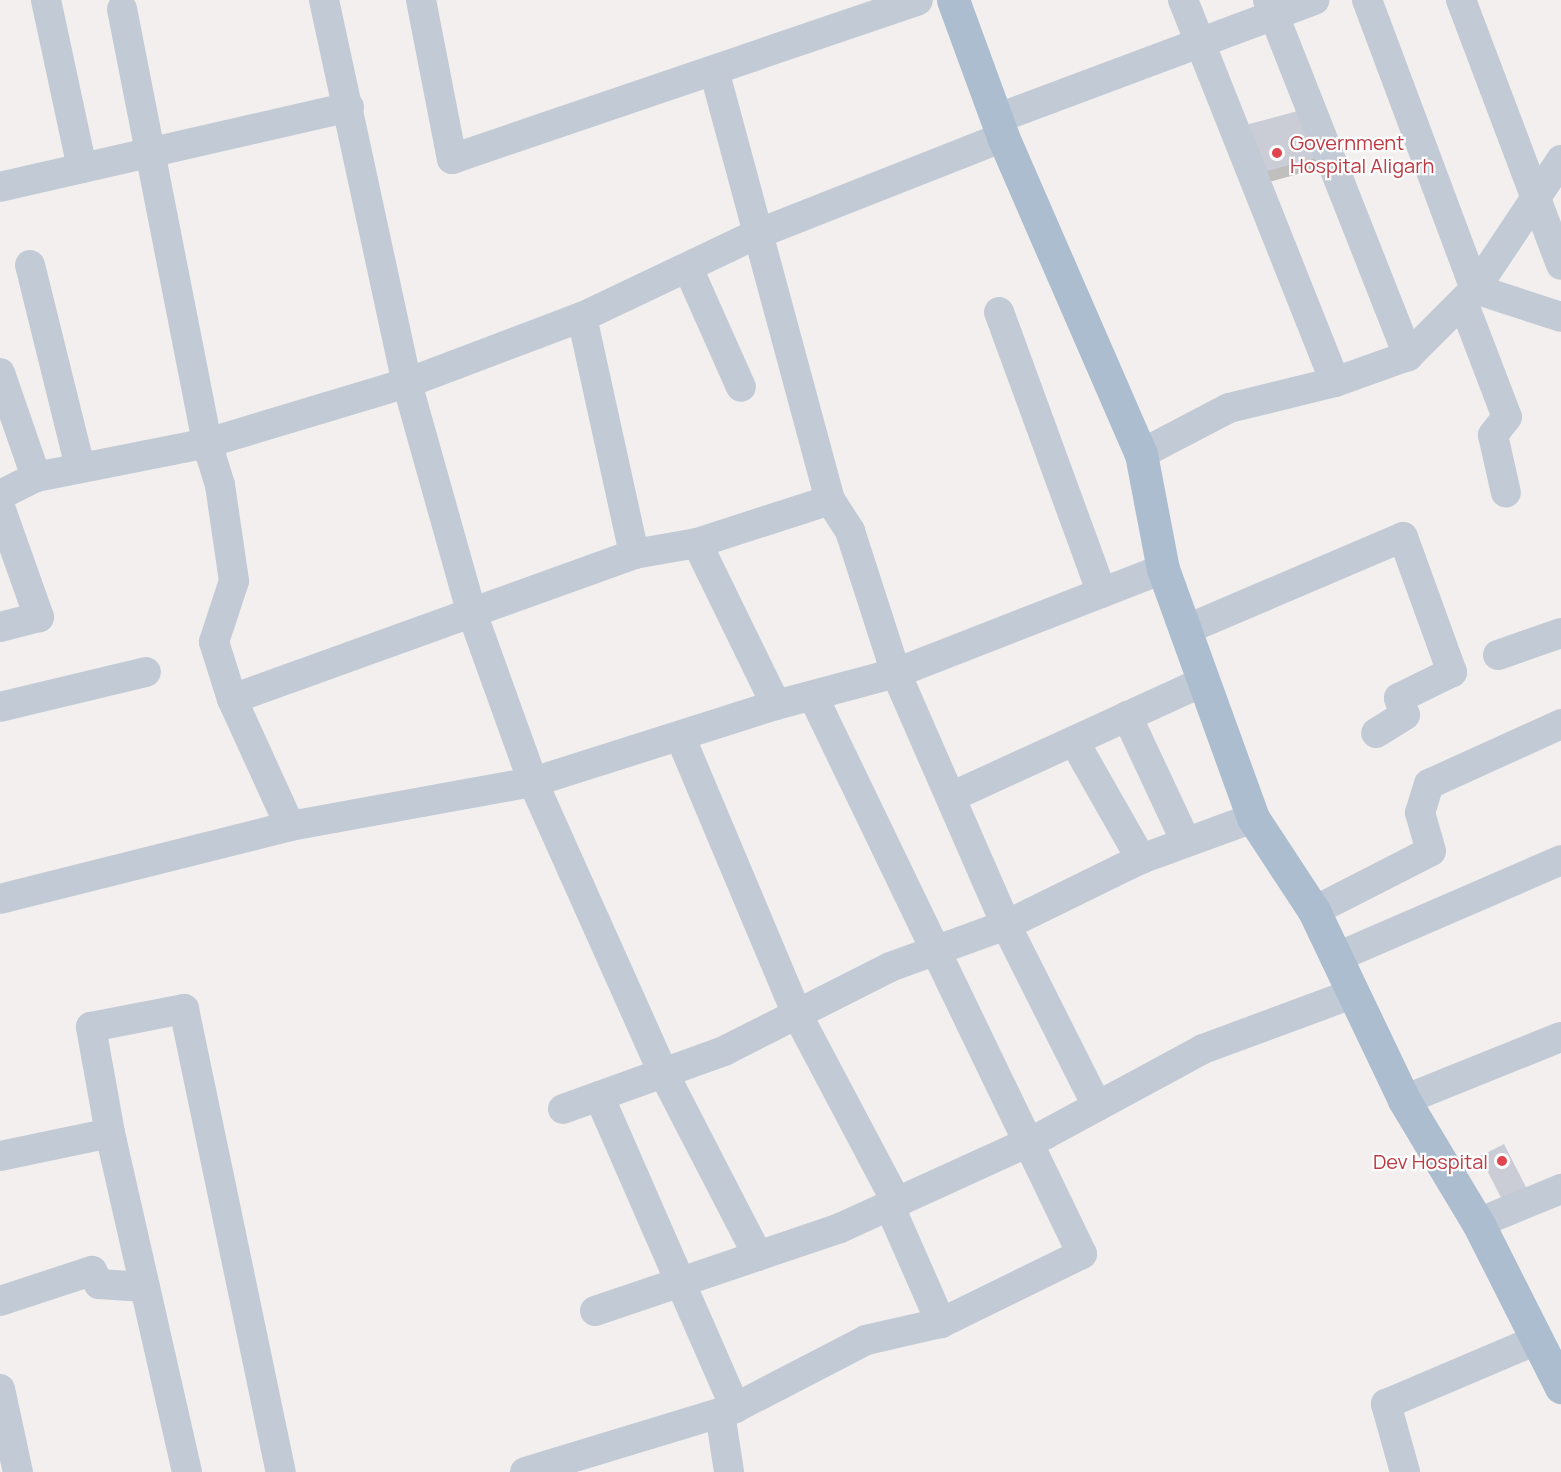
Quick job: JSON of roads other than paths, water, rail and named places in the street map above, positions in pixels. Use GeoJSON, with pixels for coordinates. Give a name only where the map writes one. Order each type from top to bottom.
{"type":"FeatureCollection","features":[{"type":"Feature","properties":{"kind":"main road"},"geometry":{"type":"LineString","coordinates":[[953,0],[1000,128],[1141,454],[1163,569],[1253,818],[1314,911],[1404,1100],[1478,1223],[1561,1387]]}},
{"type":"Feature","properties":{"kind":"street"},"geometry":{"type":"LineString","coordinates":[[46,0],[82,168]]}},
{"type":"Feature","properties":{"kind":"street"},"geometry":{"type":"LineString","coordinates":[[324,0],[407,383],[471,610],[533,782],[663,1072],[758,1256]]}},
{"type":"Feature","properties":{"kind":"street"},"geometry":{"type":"LineString","coordinates":[[421,0],[452,159],[918,0]]}},
{"type":"Feature","properties":{"kind":"street"},"geometry":{"type":"LineString","coordinates":[[1183,0],[1335,382]]}},
{"type":"Feature","properties":{"kind":"street"},"geometry":{"type":"LineString","coordinates":[[0,495],[36,477],[207,443],[407,383],[582,316],[757,234],[1200,43],[1271,8],[1315,0]]}},
{"type":"Feature","properties":{"kind":"street"},"geometry":{"type":"LineString","coordinates":[[1367,0],[1469,296],[1507,417],[1492,435],[1506,494]]}},
{"type":"Feature","properties":{"kind":"street"},"geometry":{"type":"LineString","coordinates":[[1461,0],[1561,265]]}},
{"type":"Feature","properties":{"kind":"street"},"geometry":{"type":"LineString","coordinates":[[1271,8],[1408,356]]}},
{"type":"Feature","properties":{"kind":"street"},"geometry":{"type":"LineString","coordinates":[[122,9],[207,443],[220,485],[234,581],[214,642],[232,699],[290,826]]}},
{"type":"Feature","properties":{"kind":"street"},"geometry":{"type":"LineString","coordinates":[[714,70],[830,500],[850,531],[896,673],[1006,925],[1097,1106]]}},
{"type":"Feature","properties":{"kind":"street"},"geometry":{"type":"LineString","coordinates":[[0,187],[349,107]]}},
{"type":"Feature","properties":{"kind":"street"},"geometry":{"type":"LineString","coordinates":[[1141,454],[1228,408],[1335,382],[1408,356],[1469,296],[1561,160]]}},
{"type":"Feature","properties":{"kind":"street"},"geometry":{"type":"LineString","coordinates":[[30,265],[80,467]]}},
{"type":"Feature","properties":{"kind":"street"},"geometry":{"type":"LineString","coordinates":[[688,268],[741,387]]}},
{"type":"Feature","properties":{"kind":"street"},"geometry":{"type":"LineString","coordinates":[[1469,296],[1561,317]]}},
{"type":"Feature","properties":{"kind":"street"},"geometry":{"type":"LineString","coordinates":[[999,312],[1102,593]]}},
{"type":"Feature","properties":{"kind":"street"},"geometry":{"type":"LineString","coordinates":[[582,316],[634,554]]}},
{"type":"Feature","properties":{"kind":"street"},"geometry":{"type":"LineString","coordinates":[[0,373],[36,477]]}},
{"type":"Feature","properties":{"kind":"street"},"geometry":{"type":"LineString","coordinates":[[232,699],[385,647],[471,610],[634,554],[697,543],[830,500]]}},
{"type":"Feature","properties":{"kind":"street"},"geometry":{"type":"LineString","coordinates":[[0,507],[39,617],[0,627]]}},
{"type":"Feature","properties":{"kind":"street"},"geometry":{"type":"LineString","coordinates":[[1185,630],[1403,537],[1452,672],[1399,698],[1405,715],[1376,733]]}},
{"type":"Feature","properties":{"kind":"street"},"geometry":{"type":"LineString","coordinates":[[697,543],[776,705]]}},
{"type":"Feature","properties":{"kind":"street"},"geometry":{"type":"LineString","coordinates":[[0,899],[290,826],[533,782],[776,705],[896,673],[1163,569]]}},
{"type":"Feature","properties":{"kind":"street"},"geometry":{"type":"LineString","coordinates":[[1498,655],[1561,633]]}},
{"type":"Feature","properties":{"kind":"street"},"geometry":{"type":"LineString","coordinates":[[0,707],[146,672]]}},
{"type":"Feature","properties":{"kind":"street"},"geometry":{"type":"LineString","coordinates":[[951,797],[1204,681]]}},
{"type":"Feature","properties":{"kind":"street"},"geometry":{"type":"LineString","coordinates":[[525,1472],[601,1461],[727,1411],[866,1340],[941,1323],[1082,1254],[813,696]]}},
{"type":"Feature","properties":{"kind":"street"},"geometry":{"type":"LineString","coordinates":[[1127,716],[1186,842]]}},
{"type":"Feature","properties":{"kind":"street"},"geometry":{"type":"LineString","coordinates":[[1314,911],[1431,851],[1420,813],[1429,783],[1561,724]]}},
{"type":"Feature","properties":{"kind":"street"},"geometry":{"type":"LineString","coordinates":[[680,736],[797,1014],[893,1205],[941,1323]]}},
{"type":"Feature","properties":{"kind":"street"},"geometry":{"type":"LineString","coordinates":[[1074,741],[1141,859]]}},
{"type":"Feature","properties":{"kind":"street"},"geometry":{"type":"LineString","coordinates":[[563,1109],[724,1051],[890,967],[1006,925],[1141,859],[1253,818]]}},
{"type":"Feature","properties":{"kind":"street"},"geometry":{"type":"LineString","coordinates":[[1335,958],[1561,860]]}},
{"type":"Feature","properties":{"kind":"street"},"geometry":{"type":"LineString","coordinates":[[595,1311],[758,1256],[893,1205],[1028,1142],[1203,1049],[1354,993]]}},
{"type":"Feature","properties":{"kind":"street"},"geometry":{"type":"LineString","coordinates":[[187,1472],[110,1133],[91,1027],[184,1009],[281,1472]]}},
{"type":"Feature","properties":{"kind":"street"},"geometry":{"type":"LineString","coordinates":[[1404,1100],[1561,1037]]}},
{"type":"Feature","properties":{"kind":"street"},"geometry":{"type":"LineString","coordinates":[[599,1096],[680,1282],[727,1411],[729,1472]]}},
{"type":"Feature","properties":{"kind":"street"},"geometry":{"type":"LineString","coordinates":[[0,1156],[110,1133]]}},
{"type":"Feature","properties":{"kind":"street"},"geometry":{"type":"LineString","coordinates":[[1478,1223],[1561,1189]]}},
{"type":"Feature","properties":{"kind":"street"},"geometry":{"type":"LineString","coordinates":[[0,1301],[92,1272],[99,1284],[145,1287]]}},
{"type":"Feature","properties":{"kind":"street"},"geometry":{"type":"LineString","coordinates":[[1405,1472],[1386,1404],[1537,1340]]}},
{"type":"Feature","properties":{"kind":"street"},"geometry":{"type":"LineString","coordinates":[[0,1389],[18,1472]]}},
{"type":"Feature","properties":{"kind":"place","name":"Government Hospital Aligarh"},"geometry":{"type":"Point","coordinates":[1277,153]}},
{"type":"Feature","properties":{"kind":"place","name":"Dev Hospital"},"geometry":{"type":"Point","coordinates":[1502,1161]}}]}
